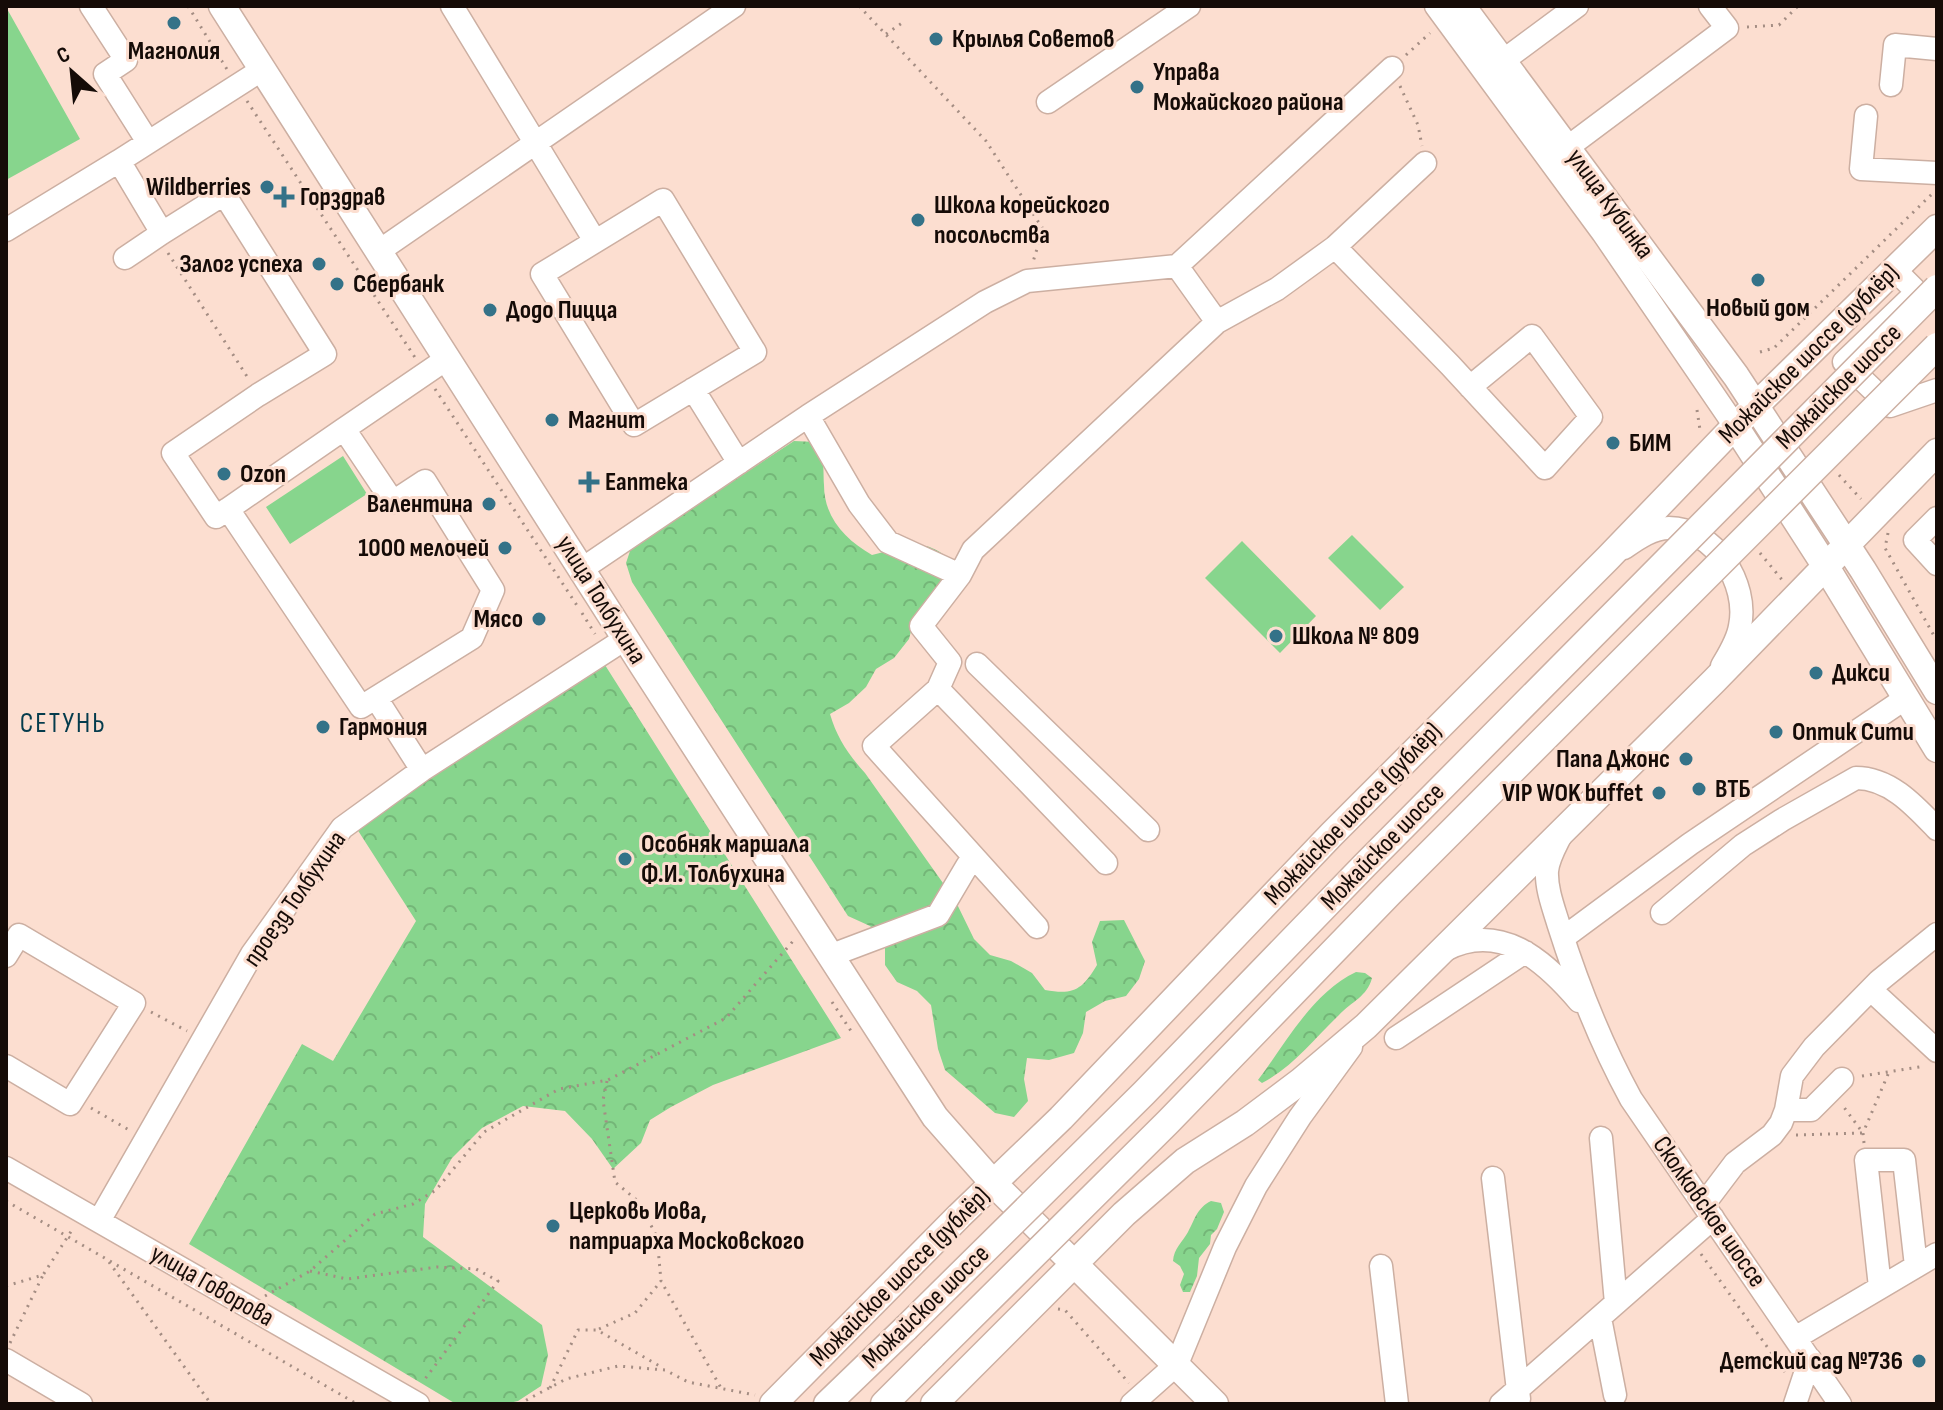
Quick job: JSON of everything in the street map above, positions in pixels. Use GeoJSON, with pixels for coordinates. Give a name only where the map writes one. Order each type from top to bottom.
{"type":"FeatureCollection","features":[{"type":"Feature","properties":{"kind":"main road","name":"улица Толбухина"},"geometry":{"type":"LineString","coordinates":[[222,6],[582,569],[616,645],[832,955],[935,1117],[994,1184],[1215,1404]]}},
{"type":"Feature","properties":{"kind":"main road","name":"улица Кубинка"},"geometry":{"type":"LineString","coordinates":[[1462,6],[1756,405],[1935,683]]}},
{"type":"Feature","properties":{"kind":"main road","name":"Можайское шоссе (дублёр)"},"geometry":{"type":"LineString","coordinates":[[767,1400],[1061,1118],[1331,835],[1608,558],[1735,426],[1937,228]]}},
{"type":"Feature","properties":{"kind":"main road","name":"Можайское шоссе"},"geometry":{"type":"LineString","coordinates":[[827,1404],[1144,1093],[1364,866],[1937,288]]}},
{"type":"Feature","properties":{"kind":"main road","name":"Можайское шоссе"},"geometry":{"type":"LineString","coordinates":[[884,1404],[1937,346]]}},
{"type":"Feature","properties":{"kind":"main road"},"geometry":{"type":"LineString","coordinates":[[1735,426],[1937,749]]}},
{"type":"Feature","properties":{"kind":"main road"},"geometry":{"type":"LineString","coordinates":[[934,1404],[1124,1214],[1185,1161],[1245,1123],[1366,1026],[1714,681],[1937,452]]}},
{"type":"Feature","properties":{"kind":"street"},"geometry":{"type":"LineString","coordinates":[[91,6],[126,60],[105,74],[148,142]]}},
{"type":"Feature","properties":{"kind":"street"},"geometry":{"type":"LineString","coordinates":[[452,6],[595,241]]}},
{"type":"Feature","properties":{"kind":"street"},"geometry":{"type":"LineString","coordinates":[[379,251],[734,6]]}},
{"type":"Feature","properties":{"kind":"street"},"geometry":{"type":"LineString","coordinates":[[1048,102],[1189,6]]}},
{"type":"Feature","properties":{"kind":"street"},"geometry":{"type":"LineString","coordinates":[[1436,6],[1603,233],[1735,426]]}},
{"type":"Feature","properties":{"kind":"street"},"geometry":{"type":"LineString","coordinates":[[1504,60],[1577,6]]}},
{"type":"Feature","properties":{"kind":"street"},"geometry":{"type":"LineString","coordinates":[[1568,147],[1727,28],[1710,6]]}},
{"type":"Feature","properties":{"kind":"street"},"geometry":{"type":"LineString","coordinates":[[1891,85],[1895,45],[1937,49]]}},
{"type":"Feature","properties":{"kind":"street"},"geometry":{"type":"LineString","coordinates":[[582,569],[808,416],[985,302],[1027,281],[1177,266],[1392,68]]}},
{"type":"Feature","properties":{"kind":"street"},"geometry":{"type":"LineString","coordinates":[[6,230],[263,69]]}},
{"type":"Feature","properties":{"kind":"street"},"geometry":{"type":"LineString","coordinates":[[1866,116],[1861,169],[1937,173]]}},
{"type":"Feature","properties":{"kind":"street"},"geometry":{"type":"LineString","coordinates":[[119,161],[160,235]]}},
{"type":"Feature","properties":{"kind":"street"},"geometry":{"type":"LineString","coordinates":[[1037,927],[874,746],[938,689],[950,662],[921,626],[960,575],[973,550],[1217,322],[1277,289],[1335,247],[1425,163]]}},
{"type":"Feature","properties":{"kind":"street"},"geometry":{"type":"LineString","coordinates":[[125,258],[224,194],[325,354],[173,453],[216,517],[448,358]]}},
{"type":"Feature","properties":{"kind":"street"},"geometry":{"type":"LineString","coordinates":[[663,200],[755,352],[634,425],[542,274],[595,241],[663,200]]}},
{"type":"Feature","properties":{"kind":"street"},"geometry":{"type":"LineString","coordinates":[[1335,247],[1545,468],[1591,417],[1532,336],[1470,387]]}},
{"type":"Feature","properties":{"kind":"street"},"geometry":{"type":"LineString","coordinates":[[1177,266],[1217,322]]}},
{"type":"Feature","properties":{"kind":"street"},"geometry":{"type":"LineString","coordinates":[[1895,270],[1917,292],[1844,362],[1890,406],[1937,390]]}},
{"type":"Feature","properties":{"kind":"street"},"geometry":{"type":"LineString","coordinates":[[693,389],[739,463]]}},
{"type":"Feature","properties":{"kind":"street"},"geometry":{"type":"LineString","coordinates":[[808,416],[859,504],[888,542],[960,575]]}},
{"type":"Feature","properties":{"kind":"street"},"geometry":{"type":"LineString","coordinates":[[228,509],[361,707],[472,638],[493,590],[425,481],[393,502],[344,429]]}},
{"type":"Feature","properties":{"kind":"street"},"geometry":{"type":"LineString","coordinates":[[1937,518],[1915,540],[1937,564]]}},
{"type":"Feature","properties":{"kind":"street"},"geometry":{"type":"LineString","coordinates":[[1608,558],[1645,534],[1666,528],[1689,531],[1713,546],[1731,569],[1739,599],[1741,626],[1714,681]]}},
{"type":"Feature","properties":{"kind":"street","name":"проезд Толбухина"},"geometry":{"type":"LineString","coordinates":[[91,1217],[146,1140],[252,954],[342,828],[422,770],[616,645]]}},
{"type":"Feature","properties":{"kind":"street"},"geometry":{"type":"LineString","coordinates":[[977,664],[1148,830]]}},
{"type":"Feature","properties":{"kind":"street"},"geometry":{"type":"LineString","coordinates":[[938,689],[1106,863]]}},
{"type":"Feature","properties":{"kind":"street"},"geometry":{"type":"LineString","coordinates":[[376,698],[422,770]]}},
{"type":"Feature","properties":{"kind":"street"},"geometry":{"type":"LineString","coordinates":[[1563,938],[1690,844],[1906,698]]}},
{"type":"Feature","properties":{"kind":"street"},"geometry":{"type":"LineString","coordinates":[[1662,913],[1743,845],[1856,778],[1870,778],[1884,783],[1937,829]]}},
{"type":"Feature","properties":{"kind":"street","name":"Сколковское шоссе"},"geometry":{"type":"LineString","coordinates":[[1565,829],[1552,852],[1547,872],[1550,896],[1590,1014],[1631,1099],[1840,1404]]}},
{"type":"Feature","properties":{"kind":"street"},"geometry":{"type":"LineString","coordinates":[[1690,844],[1710,872]]}},
{"type":"Feature","properties":{"kind":"street"},"geometry":{"type":"LineString","coordinates":[[832,955],[938,915],[967,866]]}},
{"type":"Feature","properties":{"kind":"street"},"geometry":{"type":"LineString","coordinates":[[1513,1399],[1690,1238],[1735,1163],[1772,1135],[1786,1110],[1792,1076],[1814,1047],[1871,990],[1937,934]]}},
{"type":"Feature","properties":{"kind":"street"},"geometry":{"type":"LineString","coordinates":[[6,956],[19,935],[134,1003],[70,1104],[6,1066]]}},
{"type":"Feature","properties":{"kind":"street","name":"Сколковское шоссе"},"geometry":{"type":"LineString","coordinates":[[1443,951],[1475,939],[1493,939],[1525,952],[1556,975],[1590,1014]]}},
{"type":"Feature","properties":{"kind":"street"},"geometry":{"type":"LineString","coordinates":[[1396,1038],[1525,952]]}},
{"type":"Feature","properties":{"kind":"street"},"geometry":{"type":"LineString","coordinates":[[1871,990],[1937,1051]]}},
{"type":"Feature","properties":{"kind":"street"},"geometry":{"type":"LineString","coordinates":[[1137,1400],[1177,1364],[1225,1247],[1256,1186],[1300,1117],[1366,1026]]}},
{"type":"Feature","properties":{"kind":"street"},"geometry":{"type":"LineString","coordinates":[[1786,1110],[1811,1110],[1842,1079]]}},
{"type":"Feature","properties":{"kind":"street"},"geometry":{"type":"LineString","coordinates":[[1601,1138],[1615,1395]]}},
{"type":"Feature","properties":{"kind":"street"},"geometry":{"type":"LineString","coordinates":[[1880,1287],[1866,1160],[1904,1160],[1916,1266]]}},
{"type":"Feature","properties":{"kind":"street","name":"улица Говорова"},"geometry":{"type":"LineString","coordinates":[[6,1168],[418,1396]]}},
{"type":"Feature","properties":{"kind":"street"},"geometry":{"type":"LineString","coordinates":[[1493,1178],[1513,1399]]}},
{"type":"Feature","properties":{"kind":"street"},"geometry":{"type":"LineString","coordinates":[[1795,1338],[1937,1254]]}},
{"type":"Feature","properties":{"kind":"street"},"geometry":{"type":"LineString","coordinates":[[1381,1266],[1397,1404]]}},
{"type":"Feature","properties":{"kind":"street"},"geometry":{"type":"LineString","coordinates":[[1797,1398],[1810,1359]]}},
{"type":"Feature","properties":{"kind":"street"},"geometry":{"type":"LineString","coordinates":[[6,1360],[81,1404]]}},
{"type":"Feature","properties":{"kind":"path"},"geometry":{"type":"LineString","coordinates":[[188,6],[425,374],[616,645]]}},
{"type":"Feature","properties":{"kind":"path"},"geometry":{"type":"LineString","coordinates":[[859,6],[986,141],[1043,229],[1027,281]]}},
{"type":"Feature","properties":{"kind":"path"},"geometry":{"type":"LineString","coordinates":[[1727,28],[1779,25],[1798,6]]}},
{"type":"Feature","properties":{"kind":"path"},"geometry":{"type":"LineString","coordinates":[[886,34],[905,21]]}},
{"type":"Feature","properties":{"kind":"path"},"geometry":{"type":"LineString","coordinates":[[1425,163],[1418,125],[1392,68],[1433,31]]}},
{"type":"Feature","properties":{"kind":"path"},"geometry":{"type":"LineString","coordinates":[[1760,352],[1774,348],[1937,189]]}},
{"type":"Feature","properties":{"kind":"path"},"geometry":{"type":"LineString","coordinates":[[160,235],[258,395]]}},
{"type":"Feature","properties":{"kind":"path"},"geometry":{"type":"LineString","coordinates":[[1889,531],[1885,548],[1937,641]]}},
{"type":"Feature","properties":{"kind":"path"},"geometry":{"type":"LineString","coordinates":[[263,1297],[310,1271],[375,1214],[413,1204],[436,1190],[484,1132],[559,1089],[608,1080],[726,1018],[794,940]]}},
{"type":"Feature","properties":{"kind":"path"},"geometry":{"type":"LineString","coordinates":[[832,1002],[851,1031]]}},
{"type":"Feature","properties":{"kind":"path"},"geometry":{"type":"LineString","coordinates":[[134,1003],[204,1041]]}},
{"type":"Feature","properties":{"kind":"path"},"geometry":{"type":"LineString","coordinates":[[1866,1075],[1937,1064]]}},
{"type":"Feature","properties":{"kind":"path"},"geometry":{"type":"LineString","coordinates":[[1863,1133],[1889,1072]]}},
{"type":"Feature","properties":{"kind":"path"},"geometry":{"type":"LineString","coordinates":[[608,1080],[603,1100],[615,1182],[639,1202],[657,1237],[661,1281],[721,1388]]}},
{"type":"Feature","properties":{"kind":"path"},"geometry":{"type":"LineString","coordinates":[[74,1098],[146,1140]]}},
{"type":"Feature","properties":{"kind":"path"},"geometry":{"type":"LineString","coordinates":[[1845,1109],[1863,1133]]}},
{"type":"Feature","properties":{"kind":"path"},"geometry":{"type":"LineString","coordinates":[[1809,1135],[1863,1133]]}},
{"type":"Feature","properties":{"kind":"path"},"geometry":{"type":"LineString","coordinates":[[6,1201],[357,1404]]}},
{"type":"Feature","properties":{"kind":"path"},"geometry":{"type":"LineString","coordinates":[[6,1351],[43,1275],[68,1236],[91,1217]]}},
{"type":"Feature","properties":{"kind":"path"},"geometry":{"type":"LineString","coordinates":[[1690,1238],[1797,1398]]}},
{"type":"Feature","properties":{"kind":"path"},"geometry":{"type":"LineString","coordinates":[[107,1259],[211,1404]]}},
{"type":"Feature","properties":{"kind":"path"},"geometry":{"type":"LineString","coordinates":[[310,1271],[347,1279],[437,1267],[476,1269],[498,1281],[418,1396]]}},
{"type":"Feature","properties":{"kind":"path"},"geometry":{"type":"LineString","coordinates":[[6,1286],[43,1275]]}},
{"type":"Feature","properties":{"kind":"path"},"geometry":{"type":"LineString","coordinates":[[550,1388],[578,1330],[597,1330],[635,1313],[661,1281]]}},
{"type":"Feature","properties":{"kind":"path"},"geometry":{"type":"LineString","coordinates":[[1050,1309],[1065,1310],[1137,1400]]}},
{"type":"Feature","properties":{"kind":"path"},"geometry":{"type":"LineString","coordinates":[[597,1330],[688,1382],[767,1400]]}},
{"type":"Feature","properties":{"kind":"path"},"geometry":{"type":"LineString","coordinates":[[519,1404],[566,1379],[618,1366],[665,1370]]}},
{"type":"Feature","properties":{"kind":"green space"},"geometry":{"type":"Polygon","coordinates":[[[6,7],[80,139],[6,180],[6,7]]]}},
{"type":"Feature","properties":{"kind":"green space"},"geometry":{"type":"Polygon","coordinates":[[[794,441],[816,442],[822,459],[828,508],[838,527],[854,542],[872,555],[906,546],[924,546],[943,554],[954,563],[948,590],[915,616],[909,639],[894,658],[876,669],[866,687],[849,703],[830,714],[853,759],[955,900],[974,939],[990,955],[1011,961],[1032,973],[1045,990],[1063,992],[1076,989],[1092,973],[1097,965],[1092,942],[1100,921],[1124,920],[1145,961],[1139,979],[1126,996],[1105,1001],[1086,1012],[1083,1033],[1074,1053],[1049,1060],[1027,1058],[1024,1079],[1028,1101],[1014,1117],[995,1113],[945,1070],[938,1049],[931,1005],[917,991],[897,982],[885,965],[885,941],[870,926],[848,916],[632,582],[626,563],[631,548],[794,441]]]}},
{"type":"Feature","properties":{"kind":"green space"},"geometry":{"type":"Polygon","coordinates":[[[343,456],[367,494],[290,544],[266,507],[343,456]]]}},
{"type":"Feature","properties":{"kind":"green space"},"geometry":{"type":"Polygon","coordinates":[[[1352,535],[1404,587],[1380,610],[1328,558],[1352,535]]]}},
{"type":"Feature","properties":{"kind":"green space"},"geometry":{"type":"Polygon","coordinates":[[[1242,541],[1316,616],[1280,653],[1205,578],[1242,541]]]}},
{"type":"Feature","properties":{"kind":"green space"},"geometry":{"type":"Polygon","coordinates":[[[605,665],[841,1038],[713,1085],[671,1107],[650,1120],[641,1143],[613,1169],[592,1139],[565,1111],[523,1106],[482,1128],[452,1158],[425,1204],[423,1237],[542,1325],[548,1355],[541,1386],[518,1401],[456,1404],[189,1244],[302,1044],[333,1061],[416,921],[357,829],[372,814],[605,665]]]}},
{"type":"Feature","properties":{"kind":"green space"},"geometry":{"type":"Polygon","coordinates":[[[1356,972],[1372,978],[1363,994],[1284,1069],[1262,1083],[1258,1080],[1313,1006],[1340,981],[1356,972]]]}},
{"type":"Feature","properties":{"kind":"green space"},"geometry":{"type":"Polygon","coordinates":[[[1211,1201],[1221,1203],[1224,1212],[1211,1235],[1210,1244],[1199,1258],[1197,1276],[1190,1292],[1183,1292],[1180,1285],[1184,1274],[1173,1261],[1174,1256],[1199,1210],[1211,1201]]]}},
{"type":"Feature","properties":{"kind":"place","name":"Магнолия"},"geometry":{"type":"Point","coordinates":[174,23]}},
{"type":"Feature","properties":{"kind":"place","name":"Крылья Советов"},"geometry":{"type":"Point","coordinates":[936,39]}},
{"type":"Feature","properties":{"kind":"place","name":"Управа Можайского района"},"geometry":{"type":"Point","coordinates":[1137,87]}},
{"type":"Feature","properties":{"kind":"place","name":"Wildberries"},"geometry":{"type":"Point","coordinates":[267,187]}},
{"type":"Feature","properties":{"kind":"place","name":"Горздрав"},"geometry":{"type":"Point","coordinates":[284,197]}},
{"type":"Feature","properties":{"kind":"place","name":"Школа корейского посольства"},"geometry":{"type":"Point","coordinates":[918,220]}},
{"type":"Feature","properties":{"kind":"place","name":"Залог успеха"},"geometry":{"type":"Point","coordinates":[319,264]}},
{"type":"Feature","properties":{"kind":"place","name":"Новый дом"},"geometry":{"type":"Point","coordinates":[1758,280]}},
{"type":"Feature","properties":{"kind":"place","name":"Сбербанк"},"geometry":{"type":"Point","coordinates":[337,284]}},
{"type":"Feature","properties":{"kind":"place","name":"Додо Пицца"},"geometry":{"type":"Point","coordinates":[490,310]}},
{"type":"Feature","properties":{"kind":"place","name":"Магнит"},"geometry":{"type":"Point","coordinates":[552,420]}},
{"type":"Feature","properties":{"kind":"place","name":"БИМ"},"geometry":{"type":"Point","coordinates":[1613,443]}},
{"type":"Feature","properties":{"kind":"place","name":"Ozon"},"geometry":{"type":"Point","coordinates":[224,474]}},
{"type":"Feature","properties":{"kind":"place","name":"Еаптека"},"geometry":{"type":"Point","coordinates":[589,482]}},
{"type":"Feature","properties":{"kind":"place","name":"Валентина"},"geometry":{"type":"Point","coordinates":[489,504]}},
{"type":"Feature","properties":{"kind":"place","name":"1000 мелочей"},"geometry":{"type":"Point","coordinates":[505,548]}},
{"type":"Feature","properties":{"kind":"place","name":"Мясо"},"geometry":{"type":"Point","coordinates":[539,619]}},
{"type":"Feature","properties":{"kind":"place","name":"Школа № 809"},"geometry":{"type":"Point","coordinates":[1276,636]}},
{"type":"Feature","properties":{"kind":"place","name":"Дикси"},"geometry":{"type":"Point","coordinates":[1816,673]}},
{"type":"Feature","properties":{"kind":"place","name":"Гармония"},"geometry":{"type":"Point","coordinates":[323,727]}},
{"type":"Feature","properties":{"kind":"place","name":"Оптик Сити"},"geometry":{"type":"Point","coordinates":[1776,732]}},
{"type":"Feature","properties":{"kind":"place","name":"Папа Джонс"},"geometry":{"type":"Point","coordinates":[1686,759]}},
{"type":"Feature","properties":{"kind":"place","name":"ВТБ"},"geometry":{"type":"Point","coordinates":[1699,789]}},
{"type":"Feature","properties":{"kind":"place","name":"VIP WOK buffet"},"geometry":{"type":"Point","coordinates":[1659,793]}},
{"type":"Feature","properties":{"kind":"place","name":"Особняк маршала Ф.И. Толбухина"},"geometry":{"type":"Point","coordinates":[625,859]}},
{"type":"Feature","properties":{"kind":"place","name":"Церковь Иова, патриарха Московского"},"geometry":{"type":"Point","coordinates":[553,1226]}},
{"type":"Feature","properties":{"kind":"place","name":"Детский сад №736"},"geometry":{"type":"Point","coordinates":[1919,1361]}},
{"type":"Feature","properties":{"kind":"district","name":"СЕТУНЬ"},"geometry":{"type":"Point","coordinates":[63,723]}}]}
